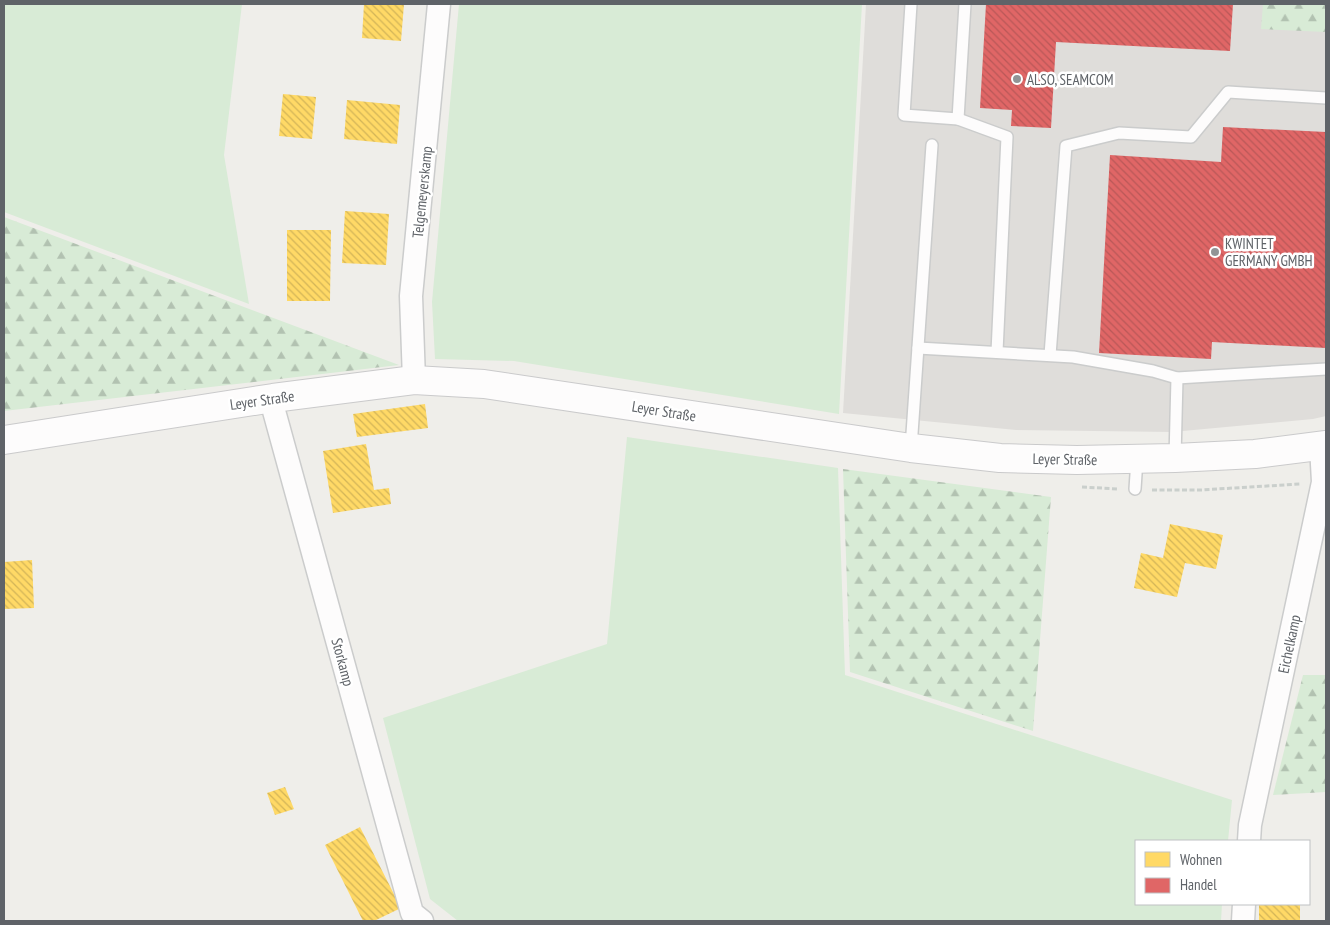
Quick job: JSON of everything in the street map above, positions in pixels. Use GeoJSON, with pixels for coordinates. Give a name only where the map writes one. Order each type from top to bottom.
{"type":"FeatureCollection","features":[{"type":"Feature","properties":{"kind":"street","name":"Telgemeyerskamp"},"geometry":{"type":"LineString","coordinates":[[414,380],[411,296],[440,4]]}},
{"type":"Feature","properties":{"kind":"street","name":"Leyer Straße"},"geometry":{"type":"LineString","coordinates":[[4,440],[274,398],[414,380],[484,384],[911,448],[1000,458],[1174,458],[1255,454],[1324,446]]}},
{"type":"Feature","properties":{"kind":"street","name":"Storkamp"},"geometry":{"type":"LineString","coordinates":[[274,398],[274,411],[412,913],[422,921]]}},
{"type":"Feature","properties":{"kind":"street","name":"Eichelkamp"},"geometry":{"type":"LineString","coordinates":[[1249,840],[1250,825],[1323,482],[1324,446]]}},
{"type":"Feature","properties":{"kind":"street"},"geometry":{"type":"LineString","coordinates":[[1243,921],[1244,905]]}},
{"type":"Feature","properties":{"kind":"lane"},"geometry":{"type":"LineString","coordinates":[[911,4],[904,115],[958,119],[1008,137],[997,352]]}},
{"type":"Feature","properties":{"kind":"lane"},"geometry":{"type":"LineString","coordinates":[[958,119],[965,4]]}},
{"type":"Feature","properties":{"kind":"lane"},"geometry":{"type":"LineString","coordinates":[[1050,355],[1066,146],[1119,133],[1191,137],[1228,92],[1326,98]]}},
{"type":"Feature","properties":{"kind":"lane"},"geometry":{"type":"LineString","coordinates":[[911,448],[932,145]]}},
{"type":"Feature","properties":{"kind":"lane"},"geometry":{"type":"LineString","coordinates":[[918,348],[1073,357],[1153,371],[1178,378],[1326,369]]}},
{"type":"Feature","properties":{"kind":"lane"},"geometry":{"type":"LineString","coordinates":[[1174,458],[1178,378]]}},
{"type":"Feature","properties":{"kind":"lane"},"geometry":{"type":"LineString","coordinates":[[1135,489],[1137,459]]}},
{"type":"Feature","properties":{"kind":"shaded area"},"geometry":{"type":"Polygon","coordinates":[[[866,4],[1326,4],[1326,416],[1313,419],[1172,432],[1016,430],[843,413],[866,4]]]}},
{"type":"Feature","properties":{"kind":"green space"},"geometry":{"type":"Polygon","coordinates":[[[4,4],[242,4],[224,155],[249,304],[4,212],[4,4]]]}},
{"type":"Feature","properties":{"kind":"green space"},"geometry":{"type":"Polygon","coordinates":[[[459,4],[862,4],[839,414],[514,361],[435,359],[432,302],[459,4]]]}},
{"type":"Feature","properties":{"kind":"green space"},"geometry":{"type":"Polygon","coordinates":[[[1263,4],[1326,4],[1326,32],[1261,29],[1263,4]]]}},
{"type":"Feature","properties":{"kind":"green space"},"geometry":{"type":"Polygon","coordinates":[[[4,217],[399,365],[4,411],[4,217]]]}},
{"type":"Feature","properties":{"kind":"green space"},"geometry":{"type":"Polygon","coordinates":[[[627,437],[838,468],[845,675],[1232,800],[1228,840],[1135,840],[1135,905],[1222,905],[1221,921],[458,921],[430,899],[383,718],[607,644],[627,437]]]}},
{"type":"Feature","properties":{"kind":"green space"},"geometry":{"type":"Polygon","coordinates":[[[843,469],[1051,497],[1033,731],[850,672],[843,469]]]}},
{"type":"Feature","properties":{"kind":"green space"},"geometry":{"type":"Polygon","coordinates":[[[1303,675],[1326,675],[1326,792],[1273,795],[1303,675]]]}},
{"type":"Feature","properties":{"kind":"building: Wohnen"},"geometry":{"type":"Polygon","coordinates":[[[364,4],[404,4],[401,41],[362,38],[364,4]]]}},
{"type":"Feature","properties":{"kind":"building: Wohnen"},"geometry":{"type":"Polygon","coordinates":[[[283,94],[316,97],[312,139],[279,136],[283,94]]]}},
{"type":"Feature","properties":{"kind":"building: Wohnen"},"geometry":{"type":"Polygon","coordinates":[[[347,100],[400,105],[397,144],[344,139],[347,100]]]}},
{"type":"Feature","properties":{"kind":"building: Wohnen"},"geometry":{"type":"Polygon","coordinates":[[[345,211],[389,214],[386,265],[342,263],[345,211]]]}},
{"type":"Feature","properties":{"kind":"building: Wohnen"},"geometry":{"type":"Polygon","coordinates":[[[287,230],[331,230],[330,301],[287,301],[287,230]]]}},
{"type":"Feature","properties":{"kind":"building: Wohnen"},"geometry":{"type":"Polygon","coordinates":[[[425,404],[428,428],[357,437],[353,414],[425,404]]]}},
{"type":"Feature","properties":{"kind":"building: Wohnen"},"geometry":{"type":"Polygon","coordinates":[[[366,444],[374,490],[389,488],[391,504],[333,513],[323,451],[366,444]]]}},
{"type":"Feature","properties":{"kind":"building: Wohnen"},"geometry":{"type":"Polygon","coordinates":[[[1170,524],[1223,535],[1216,569],[1185,563],[1177,597],[1134,588],[1141,553],[1163,558],[1170,524]]]}},
{"type":"Feature","properties":{"kind":"building: Wohnen"},"geometry":{"type":"Polygon","coordinates":[[[32,560],[34,608],[4,609],[4,562],[32,560]]]}},
{"type":"Feature","properties":{"kind":"building: Wohnen"},"geometry":{"type":"Polygon","coordinates":[[[285,787],[294,809],[275,815],[267,793],[285,787]]]}},
{"type":"Feature","properties":{"kind":"building: Wohnen"},"geometry":{"type":"Polygon","coordinates":[[[360,827],[401,908],[374,921],[363,921],[325,845],[360,827]]]}},
{"type":"Feature","properties":{"kind":"building: Wohnen"},"geometry":{"type":"Polygon","coordinates":[[[1259,905],[1300,905],[1300,921],[1259,921],[1259,905]]]}},
{"type":"Feature","properties":{"kind":"building: Handel","name":"ALSO, SEAMCOM"},"geometry":{"type":"Polygon","coordinates":[[[986,4],[1233,4],[1230,51],[1056,42],[1051,128],[1011,126],[1012,110],[980,108],[986,4]]]}},
{"type":"Feature","properties":{"kind":"building: Handel","name":"KWINTET GERMANY GMBH"},"geometry":{"type":"Polygon","coordinates":[[[1223,127],[1326,132],[1326,348],[1212,342],[1211,359],[1099,353],[1110,155],[1221,162],[1223,127]]]}},
{"type":"Feature","properties":{"kind":"place","name":"ALSO, SEAMCOM"},"geometry":{"type":"Point","coordinates":[1017,79]}},
{"type":"Feature","properties":{"kind":"place","name":"KWINTET GERMANY GMBH"},"geometry":{"type":"Point","coordinates":[1215,252]}}]}
